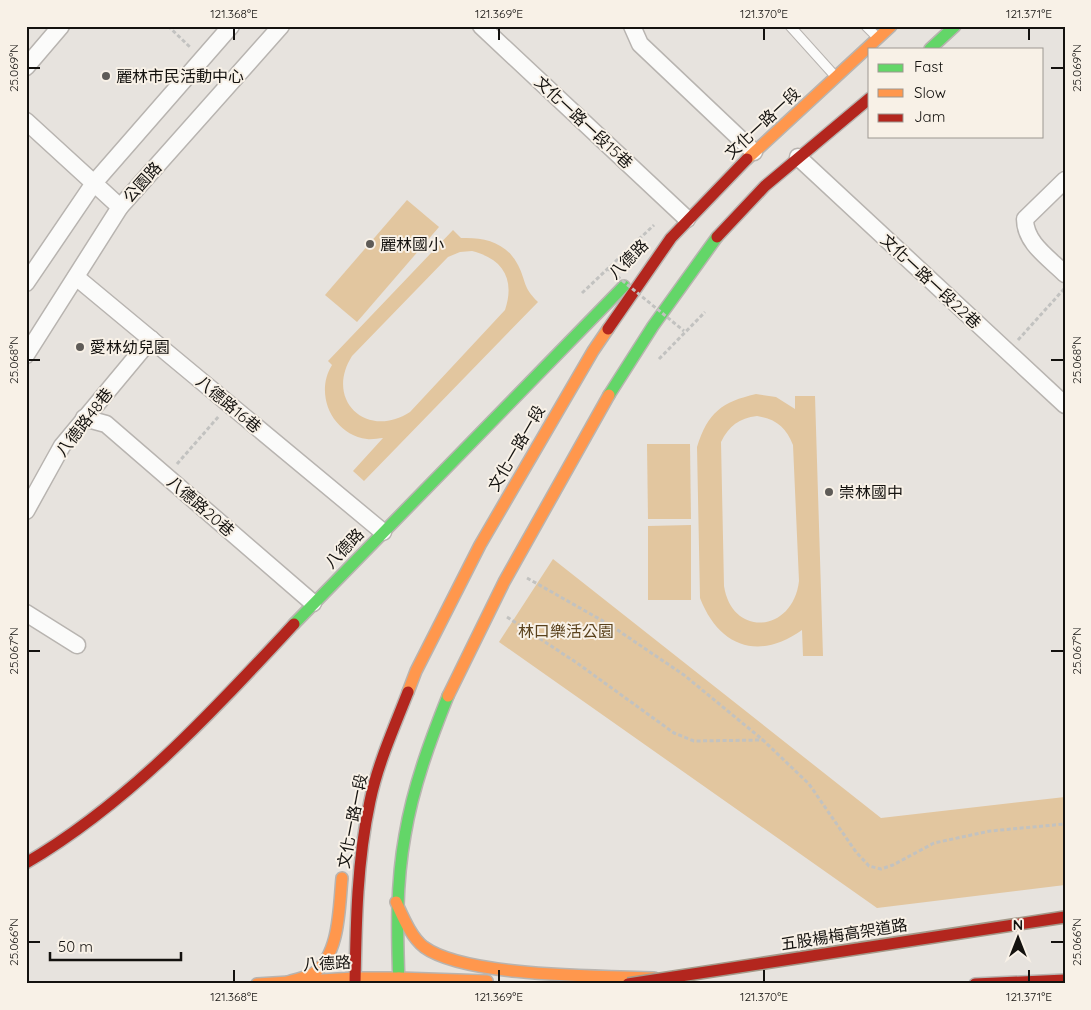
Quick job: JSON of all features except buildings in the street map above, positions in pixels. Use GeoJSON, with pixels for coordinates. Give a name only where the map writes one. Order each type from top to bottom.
{"type":"FeatureCollection","features":[{"type":"Feature","properties":{"kind":"main road","name":"文化一路一段"},"geometry":{"type":"LineString","coordinates":[[354,981],[357,885],[365,829],[379,768],[416,671],[480,545],[593,350],[671,238],[687,219],[754,152],[891,26]]}},
{"type":"Feature","properties":{"kind":"main road"},"geometry":{"type":"LineString","coordinates":[[931,48],[955,26]]}},
{"type":"Feature","properties":{"kind":"main road"},"geometry":{"type":"LineString","coordinates":[[399,981],[396,902],[400,861],[409,812],[427,752],[453,688],[511,570],[612,386],[664,307],[732,219],[798,157],[868,100]]}},
{"type":"Feature","properties":{"kind":"main road","name":"八德路"},"geometry":{"type":"LineString","coordinates":[[26,863],[62,842],[154,768],[208,717],[313,603],[671,238]]}},
{"type":"Feature","properties":{"kind":"main road"},"geometry":{"type":"LineString","coordinates":[[352,833],[379,768]]}},
{"type":"Feature","properties":{"kind":"main road"},"geometry":{"type":"LineString","coordinates":[[288,982],[315,973],[330,953],[338,924],[344,868]]}},
{"type":"Feature","properties":{"kind":"main road"},"geometry":{"type":"LineString","coordinates":[[396,902],[410,931],[425,949],[448,960],[495,969],[662,978],[690,984]]}},
{"type":"Feature","properties":{"kind":"main road","name":"五股楊梅高架道路"},"geometry":{"type":"LineString","coordinates":[[628,984],[1065,917]]}},
{"type":"Feature","properties":{"kind":"main road"},"geometry":{"type":"LineString","coordinates":[[975,984],[1065,980]]}},
{"type":"Feature","properties":{"kind":"main road","name":"八德路"},"geometry":{"type":"LineString","coordinates":[[257,984],[354,981],[591,984]]}},
{"type":"Feature","properties":{"kind":"street"},"geometry":{"type":"LineString","coordinates":[[26,67],[61,26]]}},
{"type":"Feature","properties":{"kind":"street"},"geometry":{"type":"LineString","coordinates":[[26,283],[94,183],[230,26]]}},
{"type":"Feature","properties":{"kind":"street","name":"公園路"},"geometry":{"type":"LineString","coordinates":[[26,355],[120,207],[281,26]]}},
{"type":"Feature","properties":{"kind":"street","name":"文化一路一段15巷"},"geometry":{"type":"LineString","coordinates":[[480,26],[687,219]]}},
{"type":"Feature","properties":{"kind":"street"},"geometry":{"type":"LineString","coordinates":[[632,26],[640,44],[754,152]]}},
{"type":"Feature","properties":{"kind":"street"},"geometry":{"type":"LineString","coordinates":[[26,121],[120,207]]}},
{"type":"Feature","properties":{"kind":"street","name":"文化一路一段22巷"},"geometry":{"type":"LineString","coordinates":[[798,157],[1065,405]]}},
{"type":"Feature","properties":{"kind":"street"},"geometry":{"type":"LineString","coordinates":[[1065,180],[1025,219],[1025,230],[1031,241],[1065,274]]}},
{"type":"Feature","properties":{"kind":"street","name":"八德路16巷"},"geometry":{"type":"LineString","coordinates":[[76,277],[383,532]]}},
{"type":"Feature","properties":{"kind":"street","name":"八德路48巷"},"geometry":{"type":"LineString","coordinates":[[26,511],[62,446],[151,339]]}},
{"type":"Feature","properties":{"kind":"street","name":"八德路20巷"},"geometry":{"type":"LineString","coordinates":[[84,418],[106,424],[313,603]]}},
{"type":"Feature","properties":{"kind":"street"},"geometry":{"type":"LineString","coordinates":[[26,613],[77,645]]}},
{"type":"Feature","properties":{"kind":"lane"},"geometry":{"type":"LineString","coordinates":[[790,26],[836,77]]}},
{"type":"Feature","properties":{"kind":"lane"},"geometry":{"type":"LineString","coordinates":[[866,26],[878,38]]}},
{"type":"Feature","properties":{"kind":"path"},"geometry":{"type":"LineString","coordinates":[[582,293],[630,246]]}},
{"type":"Feature","properties":{"kind":"path"},"geometry":{"type":"LineString","coordinates":[[607,268],[684,331]]}},
{"type":"Feature","properties":{"kind":"path"},"geometry":{"type":"LineString","coordinates":[[1008,352],[1065,288]]}},
{"type":"Feature","properties":{"kind":"path"},"geometry":{"type":"LineString","coordinates":[[659,359],[684,331],[705,312]]}},
{"type":"Feature","properties":{"kind":"path"},"geometry":{"type":"LineString","coordinates":[[166,476],[229,404]]}},
{"type":"Feature","properties":{"kind":"path"},"geometry":{"type":"LineString","coordinates":[[511,570],[610,625],[684,675],[763,740],[809,784],[856,852],[869,866],[882,869],[934,842],[990,831],[1065,824]]}},
{"type":"Feature","properties":{"kind":"path"},"geometry":{"type":"LineString","coordinates":[[491,608],[577,663],[674,733],[694,741],[763,740]]}},
{"type":"Feature","properties":{"kind":"green space"},"geometry":{"type":"Polygon","coordinates":[[[407,200],[439,227],[357,322],[325,295],[407,200]]]}},
{"type":"Feature","properties":{"kind":"green space"},"geometry":{"type":"Polygon","coordinates":[[[453,230],[461,238],[494,242],[507,251],[518,265],[529,292],[538,302],[364,481],[353,471],[383,438],[369,439],[355,436],[336,421],[326,400],[327,376],[332,365],[328,361],[453,230]],[[472,251],[460,252],[448,257],[352,356],[345,372],[343,387],[347,400],[354,411],[365,418],[379,421],[394,419],[410,412],[505,310],[509,289],[504,272],[492,259],[472,251]]]}},
{"type":"Feature","properties":{"kind":"green space"},"geometry":{"type":"Polygon","coordinates":[[[756,394],[776,397],[795,409],[795,396],[815,396],[823,656],[803,656],[802,630],[786,640],[771,645],[756,646],[742,644],[729,638],[708,615],[700,598],[697,447],[706,425],[718,410],[744,397],[756,394]],[[757,416],[735,424],[727,431],[721,442],[724,586],[729,603],[738,614],[750,621],[762,622],[775,619],[786,611],[794,598],[799,581],[793,445],[784,429],[770,419],[757,416]]]}},
{"type":"Feature","properties":{"kind":"green space"},"geometry":{"type":"Polygon","coordinates":[[[647,444],[690,444],[691,519],[648,519],[647,444]]]}},
{"type":"Feature","properties":{"kind":"green space"},"geometry":{"type":"Polygon","coordinates":[[[691,525],[691,600],[648,600],[648,526],[691,525]]]}},
{"type":"Feature","properties":{"kind":"green space","name":"林口樂活公園"},"geometry":{"type":"Polygon","coordinates":[[[553,559],[881,818],[1065,797],[1065,885],[877,908],[499,642],[553,559]]]}},
{"type":"Feature","properties":{"kind":"traffic: fast"},"geometry":{"type":"LineString","coordinates":[[931,48],[955,26]]}},
{"type":"Feature","properties":{"kind":"traffic: fast"},"geometry":{"type":"LineString","coordinates":[[609,395],[653,326],[717,237]]}},
{"type":"Feature","properties":{"kind":"traffic: fast"},"geometry":{"type":"LineString","coordinates":[[294,624],[624,286]]}},
{"type":"Feature","properties":{"kind":"traffic: fast"},"geometry":{"type":"LineString","coordinates":[[399,984],[399,890],[402,853],[408,817],[423,764],[448,696]]}},
{"type":"Feature","properties":{"kind":"traffic: slow"},"geometry":{"type":"LineString","coordinates":[[747,159],[891,26]]}},
{"type":"Feature","properties":{"kind":"traffic: slow"},"geometry":{"type":"LineString","coordinates":[[408,692],[416,671],[480,545],[593,351],[608,329]]}},
{"type":"Feature","properties":{"kind":"traffic: slow"},"geometry":{"type":"LineString","coordinates":[[448,696],[504,582],[609,395]]}},
{"type":"Feature","properties":{"kind":"traffic: slow"},"geometry":{"type":"LineString","coordinates":[[288,982],[314,973],[323,965],[329,954],[337,929],[342,878]]}},
{"type":"Feature","properties":{"kind":"traffic: slow"},"geometry":{"type":"LineString","coordinates":[[396,902],[419,943],[443,957],[470,964],[534,973],[654,978]]}},
{"type":"Feature","properties":{"kind":"traffic: slow"},"geometry":{"type":"LineString","coordinates":[[257,984],[354,978],[399,978]]}},
{"type":"Feature","properties":{"kind":"traffic: slow"},"geometry":{"type":"LineString","coordinates":[[399,978],[487,981]]}},
{"type":"Feature","properties":{"kind":"traffic: jam"},"geometry":{"type":"LineString","coordinates":[[717,237],[765,186],[868,100]]}},
{"type":"Feature","properties":{"kind":"traffic: jam"},"geometry":{"type":"LineString","coordinates":[[608,329],[671,238],[747,159]]}},
{"type":"Feature","properties":{"kind":"traffic: jam"},"geometry":{"type":"LineString","coordinates":[[26,863],[64,839],[135,784],[201,722],[294,624]]}},
{"type":"Feature","properties":{"kind":"traffic: jam"},"geometry":{"type":"LineString","coordinates":[[355,984],[358,892],[362,846],[370,801],[377,773],[408,692]]}},
{"type":"Feature","properties":{"kind":"traffic: jam"},"geometry":{"type":"LineString","coordinates":[[628,984],[1065,917]]}},
{"type":"Feature","properties":{"kind":"traffic: jam"},"geometry":{"type":"LineString","coordinates":[[975,984],[1065,980]]}},
{"type":"Feature","properties":{"kind":"place","name":"麗林市民活動中心"},"geometry":{"type":"Point","coordinates":[106,76]}},
{"type":"Feature","properties":{"kind":"place","name":"麗林國小"},"geometry":{"type":"Point","coordinates":[370,244]}},
{"type":"Feature","properties":{"kind":"place","name":"愛林幼兒園"},"geometry":{"type":"Point","coordinates":[80,347]}},
{"type":"Feature","properties":{"kind":"place","name":"崇林國中"},"geometry":{"type":"Point","coordinates":[829,492]}}]}
